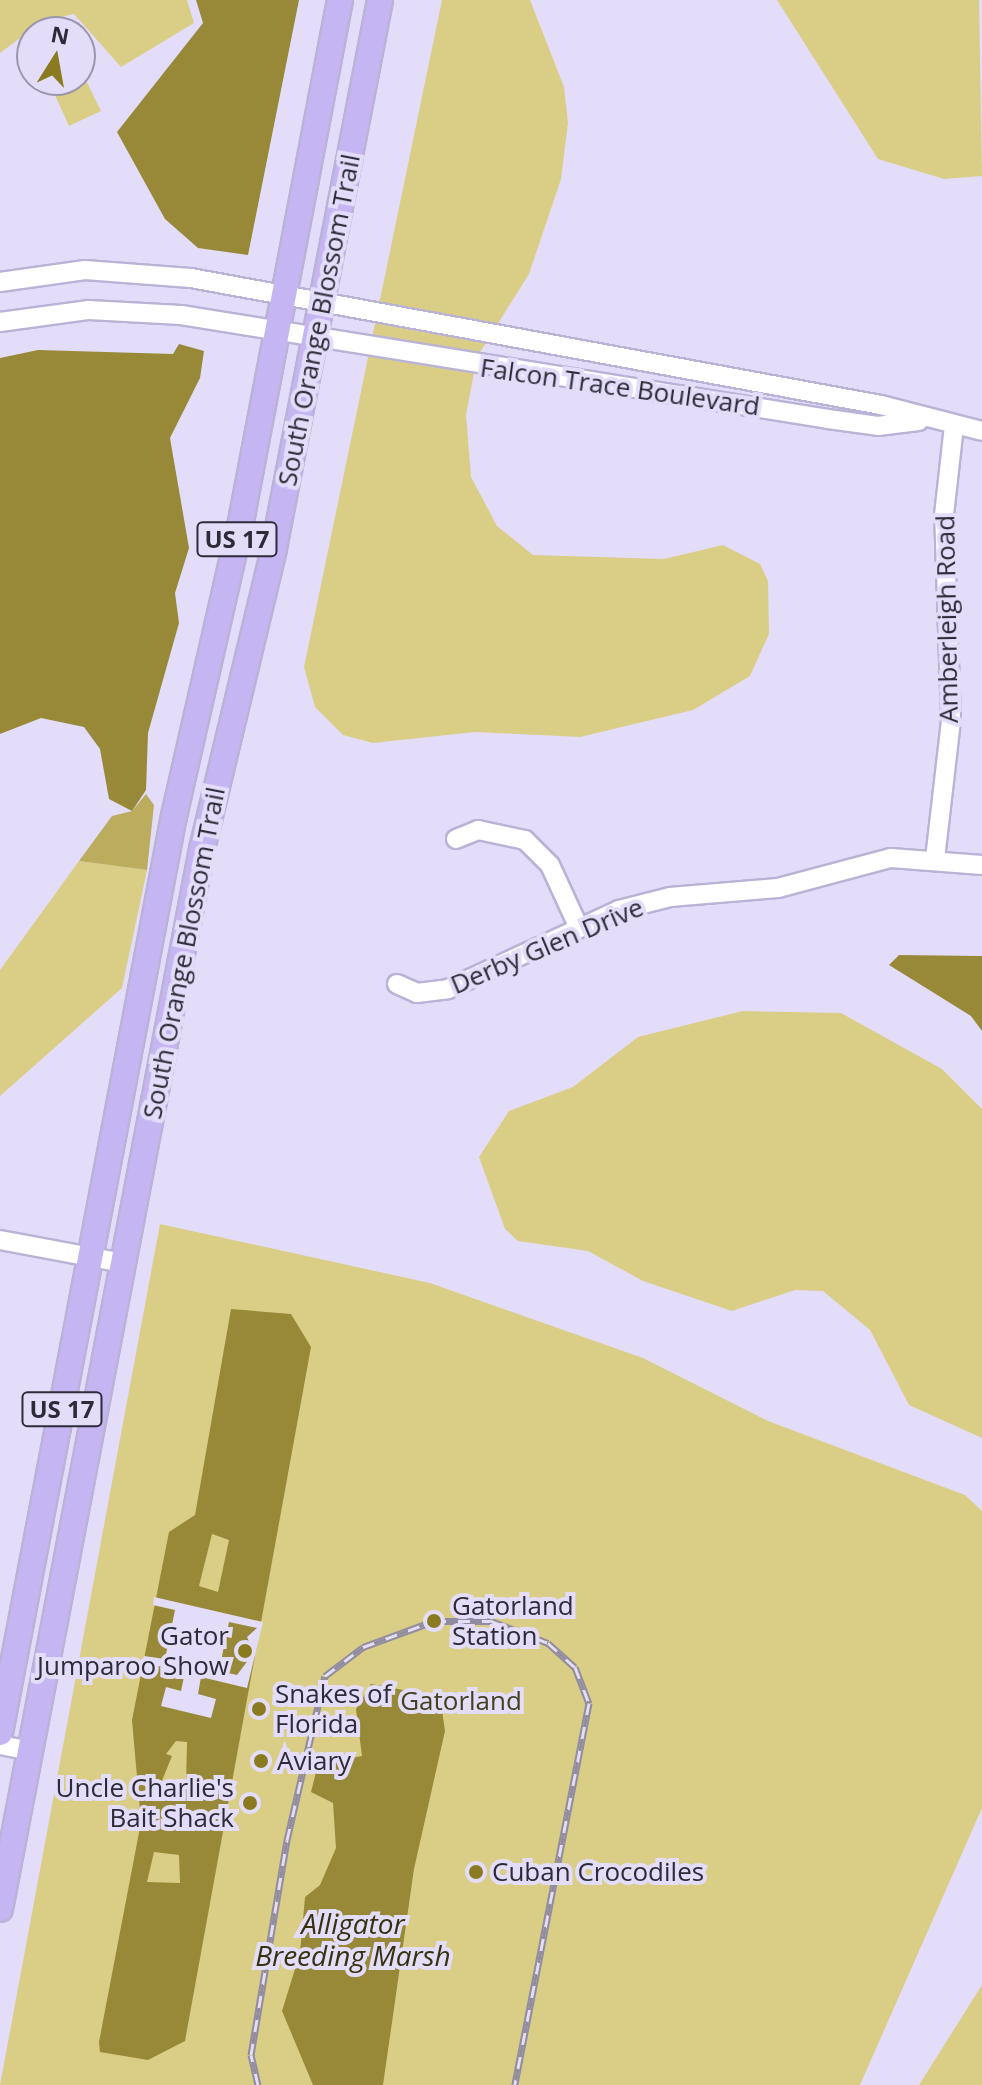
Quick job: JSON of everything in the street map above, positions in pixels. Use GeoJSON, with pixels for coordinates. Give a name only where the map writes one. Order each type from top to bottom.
{"type":"FeatureCollection","features":[{"type":"Feature","properties":{"kind":"main road","name":"South Orange Blossom Trail"},"geometry":{"type":"LineString","coordinates":[[0,1733],[174,816],[277,334],[340,0]]}},
{"type":"Feature","properties":{"kind":"main road","name":"South Orange Blossom Trail"},"geometry":{"type":"LineString","coordinates":[[0,1909],[202,849],[315,341],[380,0]]}},
{"type":"Feature","properties":{"kind":"street","name":"Falcon Trace Boulevard"},"geometry":{"type":"LineString","coordinates":[[0,282],[138,272],[284,295],[881,405],[926,420],[982,431]]}},
{"type":"Feature","properties":{"kind":"street","name":"Falcon Trace Boulevard"},"geometry":{"type":"LineString","coordinates":[[0,320],[135,311],[878,426],[926,420]]}},
{"type":"Feature","properties":{"kind":"street","name":"Amberleigh Road"},"geometry":{"type":"LineString","coordinates":[[935,859],[951,708],[939,515],[954,426]]}},
{"type":"Feature","properties":{"kind":"street"},"geometry":{"type":"LineString","coordinates":[[456,839],[478,830],[525,840],[550,865],[579,928]]}},
{"type":"Feature","properties":{"kind":"street","name":"Derby Glen Drive"},"geometry":{"type":"LineString","coordinates":[[397,984],[417,993],[448,989],[579,928],[670,897],[778,888],[891,858],[982,865]]}},
{"type":"Feature","properties":{"kind":"street"},"geometry":{"type":"LineString","coordinates":[[0,1240],[123,1263]]}},
{"type":"Feature","properties":{"kind":"street"},"geometry":{"type":"LineString","coordinates":[[0,1745],[30,1751]]}},
{"type":"Feature","properties":{"kind":"green space"},"geometry":{"type":"Polygon","coordinates":[[[0,0],[187,0],[194,23],[121,67],[96,39],[96,16],[16,16],[16,41],[0,53],[0,0]]]}},
{"type":"Feature","properties":{"kind":"green space"},"geometry":{"type":"Polygon","coordinates":[[[442,0],[530,0],[564,87],[568,123],[561,179],[529,274],[477,357],[466,415],[471,477],[497,526],[533,555],[664,559],[723,545],[760,564],[768,581],[769,634],[750,676],[693,710],[580,737],[475,732],[373,743],[343,735],[315,707],[304,667],[442,0]]]}},
{"type":"Feature","properties":{"kind":"green space"},"geometry":{"type":"Polygon","coordinates":[[[777,0],[979,0],[982,176],[944,179],[878,159],[777,0]]]}},
{"type":"Feature","properties":{"kind":"green space"},"geometry":{"type":"Polygon","coordinates":[[[55,96],[94,96],[101,111],[69,126],[55,96]]]}},
{"type":"Feature","properties":{"kind":"green space"},"geometry":{"type":"Polygon","coordinates":[[[79,861],[147,870],[122,988],[0,1096],[0,970],[79,861]]]}},
{"type":"Feature","properties":{"kind":"green space"},"geometry":{"type":"Polygon","coordinates":[[[743,1011],[841,1013],[942,1069],[982,1109],[982,1438],[909,1405],[870,1330],[823,1291],[795,1290],[732,1311],[643,1281],[588,1251],[518,1241],[505,1229],[479,1157],[509,1111],[573,1087],[638,1037],[743,1011]]]}},
{"type":"Feature","properties":{"kind":"green space","name":"Gatorland"},"geometry":{"type":"Polygon","coordinates":[[[160,1224],[430,1283],[643,1358],[768,1421],[965,1495],[982,1511],[982,1808],[860,2085],[0,2085],[160,1224]]]}},
{"type":"Feature","properties":{"kind":"green space"},"geometry":{"type":"Polygon","coordinates":[[[982,1985],[982,2085],[919,2085],[982,1985]]]}},
{"type":"Feature","properties":{"kind":"shaded area"},"geometry":{"type":"Polygon","coordinates":[[[146,794],[154,805],[147,870],[79,861],[112,816],[132,811],[146,794]]]}},
{"type":"Feature","properties":{"kind":"water"},"geometry":{"type":"Polygon","coordinates":[[[196,0],[299,0],[248,255],[198,248],[165,219],[117,132],[203,23],[196,0]]]}},
{"type":"Feature","properties":{"kind":"water"},"geometry":{"type":"Polygon","coordinates":[[[179,344],[204,351],[200,378],[170,438],[189,548],[175,593],[179,623],[148,733],[146,790],[132,811],[109,799],[100,749],[84,727],[41,718],[0,734],[0,358],[38,350],[173,354],[179,344]]]}},
{"type":"Feature","properties":{"kind":"water"},"geometry":{"type":"Polygon","coordinates":[[[899,955],[982,956],[982,1031],[971,1016],[889,965],[899,955]]]}},
{"type":"Feature","properties":{"kind":"water"},"geometry":{"type":"Polygon","coordinates":[[[231,1309],[291,1314],[311,1347],[185,2041],[148,2060],[100,2052],[99,2042],[141,1822],[132,1720],[169,1532],[195,1515],[231,1309]],[[212,1534],[199,1586],[218,1592],[229,1540],[212,1534]],[[176,1741],[166,1754],[172,1756],[161,1783],[172,1794],[186,1785],[187,1742],[176,1741]],[[154,1852],[147,1882],[180,1883],[179,1855],[154,1852]]]}},
{"type":"Feature","properties":{"kind":"water","name":"Alligator Breeding Marsh"},"geometry":{"type":"Polygon","coordinates":[[[371,1684],[425,1694],[442,1710],[445,1731],[414,1869],[383,2085],[313,2085],[282,2011],[300,1953],[305,1897],[320,1885],[336,1848],[333,1803],[311,1792],[318,1764],[362,1756],[356,1709],[371,1684]]]}},
{"type":"Feature","properties":{"kind":"pier"},"geometry":{"type":"Polygon","coordinates":[[[154,1597],[263,1622],[247,1688],[201,1677],[198,1694],[216,1699],[211,1718],[161,1706],[166,1687],[181,1691],[185,1672],[154,1665],[139,1674],[144,1656],[165,1659],[175,1610],[153,1605],[154,1597]],[[229,1622],[219,1671],[237,1675],[252,1655],[237,1649],[253,1650],[247,1637],[257,1628],[229,1622]]]}},
{"type":"Feature","properties":{"kind":"railway"},"geometry":{"type":"LineString","coordinates":[[258,2085],[251,2055],[287,1840],[325,1676],[363,1647],[434,1621],[491,1621],[548,1643],[575,1667],[589,1703],[515,2085]]}},
{"type":"Feature","properties":{"kind":"place","name":"Gatorland Station"},"geometry":{"type":"Point","coordinates":[434,1621]}},
{"type":"Feature","properties":{"kind":"place","name":"Gator Jumparoo Show"},"geometry":{"type":"Point","coordinates":[245,1651]}},
{"type":"Feature","properties":{"kind":"place","name":"Snakes of Florida"},"geometry":{"type":"Point","coordinates":[259,1709]}},
{"type":"Feature","properties":{"kind":"place","name":"Aviary"},"geometry":{"type":"Point","coordinates":[261,1761]}},
{"type":"Feature","properties":{"kind":"place","name":"Uncle Charlie's Bait Shack"},"geometry":{"type":"Point","coordinates":[250,1803]}},
{"type":"Feature","properties":{"kind":"place","name":"Cuban Crocodiles"},"geometry":{"type":"Point","coordinates":[476,1872]}}]}
